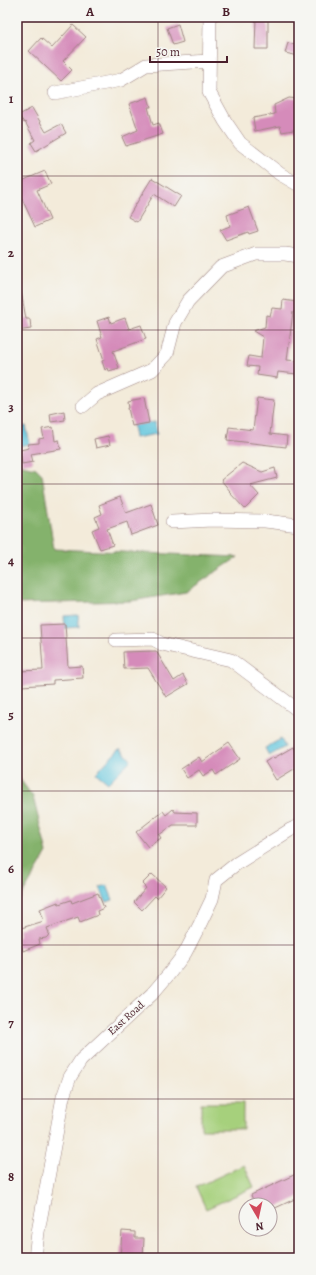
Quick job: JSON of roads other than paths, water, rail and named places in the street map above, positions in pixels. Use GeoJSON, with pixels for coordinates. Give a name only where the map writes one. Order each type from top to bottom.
{"type":"FeatureCollection","features":[{"type":"Feature","properties":{"kind":"street"},"geometry":{"type":"LineString","coordinates":[[210,17],[209,92],[225,121],[240,143],[280,174],[299,185]]}},
{"type":"Feature","properties":{"kind":"street"},"geometry":{"type":"LineString","coordinates":[[56,93],[121,80],[146,65],[209,61]]}},
{"type":"Feature","properties":{"kind":"street"},"geometry":{"type":"LineString","coordinates":[[83,406],[97,394],[152,370],[166,354],[175,323],[188,301],[221,267],[256,254],[285,254],[299,256]]}},
{"type":"Feature","properties":{"kind":"street"},"geometry":{"type":"LineString","coordinates":[[172,522],[212,520],[265,521],[299,525]]}},
{"type":"Feature","properties":{"kind":"street"},"geometry":{"type":"LineString","coordinates":[[116,640],[153,639],[162,644],[231,660],[299,710]]}},
{"type":"Feature","properties":{"kind":"street","name":"East Road"},"geometry":{"type":"LineString","coordinates":[[35,1258],[38,1232],[63,1097],[70,1077],[81,1060],[152,994],[185,953],[212,899],[216,880],[236,864],[290,830],[299,826]]}},
{"type":"Feature","properties":{"kind":"water"},"geometry":{"type":"Polygon","coordinates":[[[155,422],[157,434],[135,438],[133,425],[155,422]]]}},
{"type":"Feature","properties":{"kind":"water"},"geometry":{"type":"Polygon","coordinates":[[[26,426],[30,444],[19,446],[17,428],[26,426]]]}},
{"type":"Feature","properties":{"kind":"water"},"geometry":{"type":"Polygon","coordinates":[[[78,615],[79,627],[65,628],[64,616],[78,615]]]}},
{"type":"Feature","properties":{"kind":"water"},"geometry":{"type":"Polygon","coordinates":[[[281,739],[285,747],[269,756],[265,748],[281,739]]]}},
{"type":"Feature","properties":{"kind":"water"},"geometry":{"type":"Polygon","coordinates":[[[119,749],[121,749],[131,760],[108,783],[96,773],[119,749]]]}},
{"type":"Feature","properties":{"kind":"water"},"geometry":{"type":"Polygon","coordinates":[[[107,885],[113,900],[106,902],[100,887],[107,885]]]}}]}
